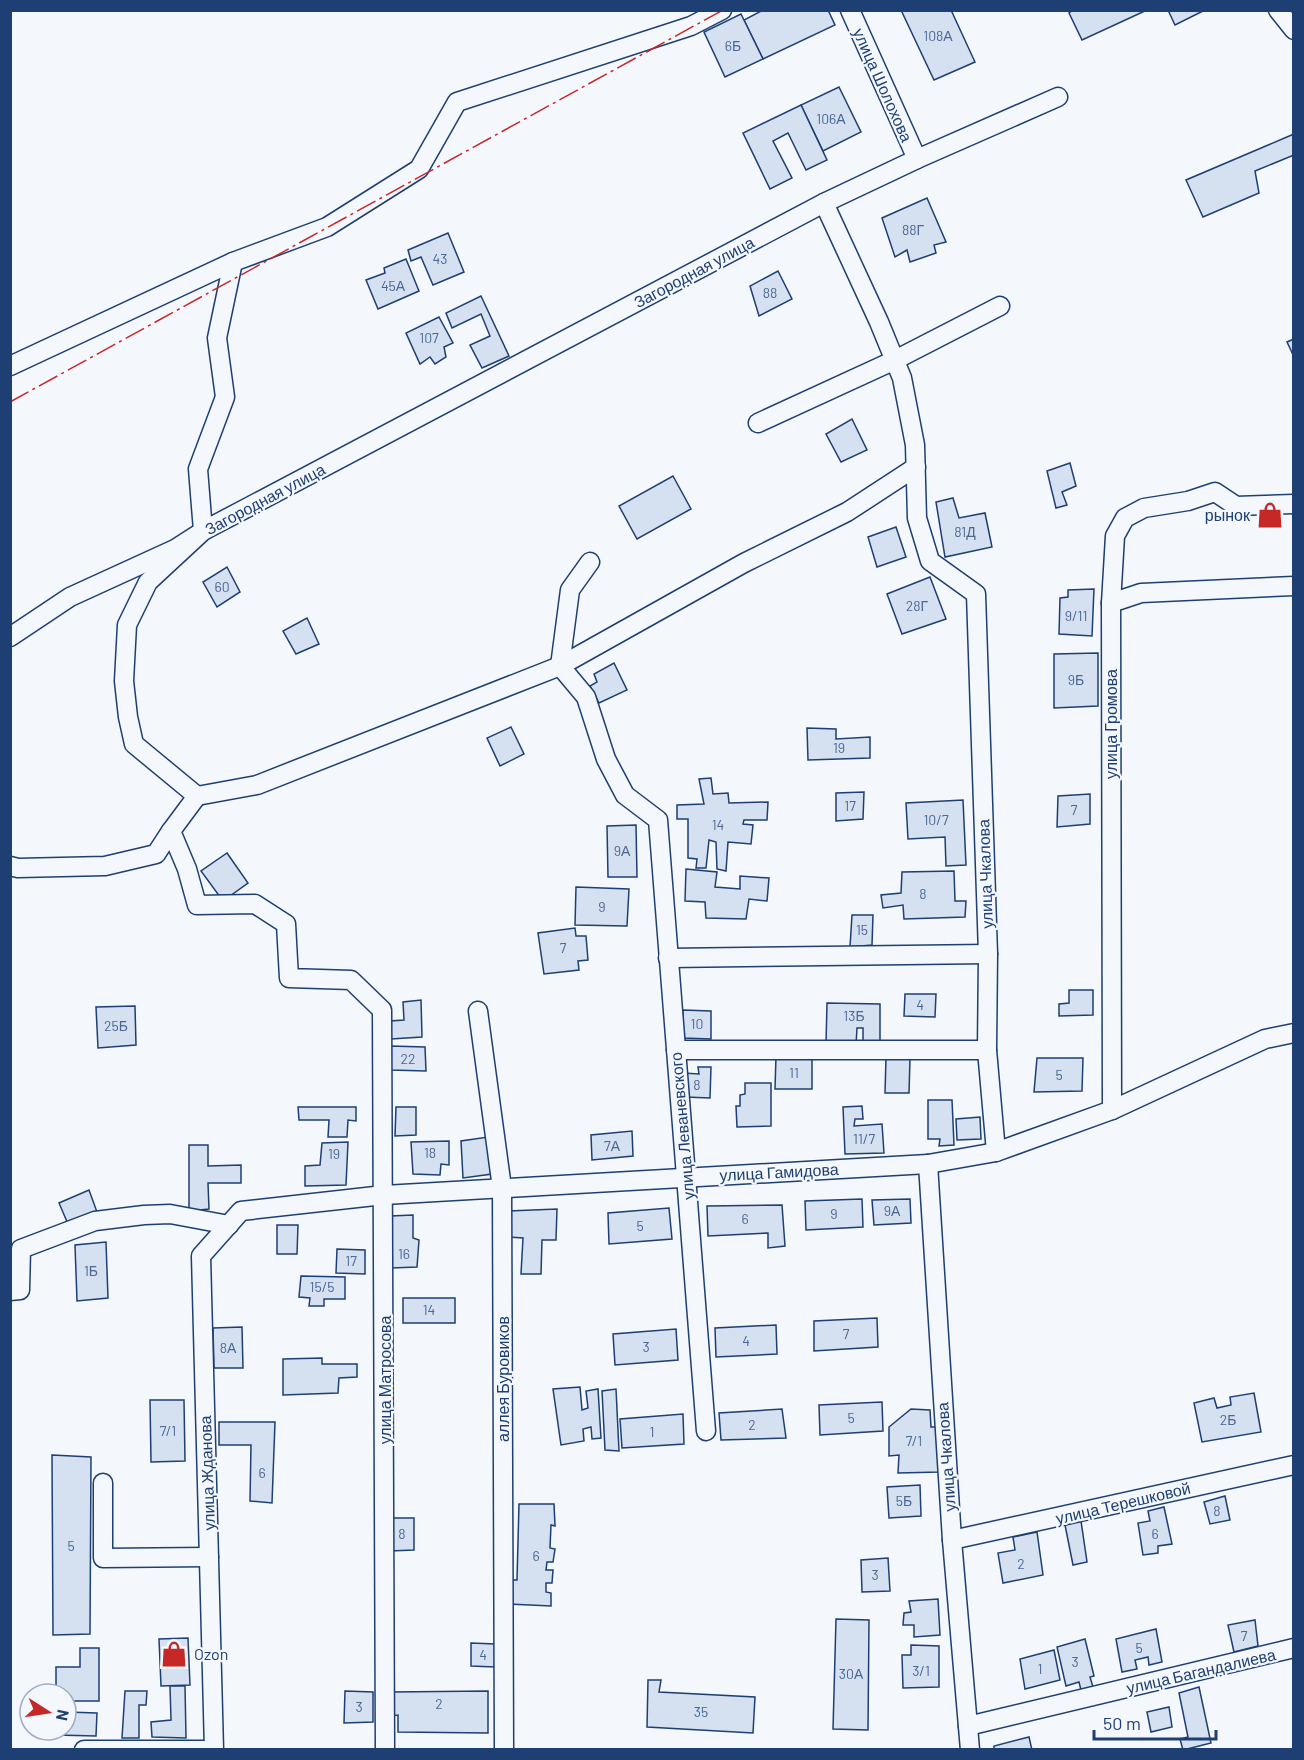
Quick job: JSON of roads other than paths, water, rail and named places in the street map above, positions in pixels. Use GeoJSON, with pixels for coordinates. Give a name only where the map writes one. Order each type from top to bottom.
{"type":"FeatureCollection","features":[{"type":"Feature","properties":{"kind":"street"},"geometry":{"type":"LineString","coordinates":[[10,366],[233,262],[327,227],[419,169],[457,102],[691,26],[722,10]]}},
{"type":"Feature","properties":{"kind":"street","name":"улица Шолохова"},"geometry":{"type":"LineString","coordinates":[[850,10],[917,159]]}},
{"type":"Feature","properties":{"kind":"street"},"geometry":{"type":"LineString","coordinates":[[1278,10],[1293,30]]}},
{"type":"Feature","properties":{"kind":"street","name":"Загородная улица"},"geometry":{"type":"LineString","coordinates":[[197,796],[134,744],[124,681],[127,625],[148,582],[203,531],[824,203],[1058,97]]}},
{"type":"Feature","properties":{"kind":"street"},"geometry":{"type":"LineString","coordinates":[[10,866],[18,868],[105,866],[156,854],[197,796],[257,785],[560,666],[744,563],[847,512],[916,467],[915,445],[902,378],[824,203]]}},
{"type":"Feature","properties":{"kind":"street"},"geometry":{"type":"LineString","coordinates":[[10,637],[70,597],[175,549],[203,531],[198,469],[225,397],[217,338],[233,262]]}},
{"type":"Feature","properties":{"kind":"street"},"geometry":{"type":"LineString","coordinates":[[758,423],[895,360],[1000,306]]}},
{"type":"Feature","properties":{"kind":"street","name":"улица Чкалова"},"geometry":{"type":"LineString","coordinates":[[916,467],[917,518],[930,561],[976,594],[988,954],[987,1050],[996,1152]]}},
{"type":"Feature","properties":{"kind":"street","name":"улица Громова"},"geometry":{"type":"LineString","coordinates":[[1112,1110],[1111,603],[1115,536],[1125,518],[1144,508],[1188,501],[1215,492],[1236,506],[1293,504]]}},
{"type":"Feature","properties":{"kind":"street"},"geometry":{"type":"LineString","coordinates":[[560,666],[570,590],[590,562]]}},
{"type":"Feature","properties":{"kind":"street"},"geometry":{"type":"LineString","coordinates":[[1111,603],[1141,593],[1293,586]]}},
{"type":"Feature","properties":{"kind":"street","name":"улица Леваневского"},"geometry":{"type":"LineString","coordinates":[[560,666],[586,697],[606,759],[625,795],[658,820],[706,1431]]}},
{"type":"Feature","properties":{"kind":"street","name":"улица Матросова"},"geometry":{"type":"LineString","coordinates":[[171,831],[187,869],[197,905],[255,904],[286,924],[289,978],[351,980],[382,1010],[386,1749]]}},
{"type":"Feature","properties":{"kind":"street"},"geometry":{"type":"LineString","coordinates":[[668,958],[988,954]]}},
{"type":"Feature","properties":{"kind":"street","name":"аллея Буровиков"},"geometry":{"type":"LineString","coordinates":[[478,1011],[502,1188],[504,1749]]}},
{"type":"Feature","properties":{"kind":"street","name":"улица Гамидова"},"geometry":{"type":"LineString","coordinates":[[235,1218],[384,1195],[928,1164],[996,1152],[1112,1110],[1265,1039],[1293,1033]]}},
{"type":"Feature","properties":{"kind":"street"},"geometry":{"type":"LineString","coordinates":[[675,1050],[987,1050]]}},
{"type":"Feature","properties":{"kind":"street","name":"улица Чкалова"},"geometry":{"type":"LineString","coordinates":[[928,1164],[952,1540],[970,1749]]}},
{"type":"Feature","properties":{"kind":"street"},"geometry":{"type":"LineString","coordinates":[[10,1292],[20,1290],[21,1248],[95,1221],[170,1214],[235,1218]]}},
{"type":"Feature","properties":{"kind":"street","name":"улица Жданова"},"geometry":{"type":"LineString","coordinates":[[212,1749],[201,1256],[235,1218]]}},
{"type":"Feature","properties":{"kind":"street","name":"улица Терешковой"},"geometry":{"type":"LineString","coordinates":[[952,1540],[1293,1465]]}},
{"type":"Feature","properties":{"kind":"street"},"geometry":{"type":"LineString","coordinates":[[103,1483],[103,1558],[209,1557]]}},
{"type":"Feature","properties":{"kind":"street","name":"улица Багандалиева"},"geometry":{"type":"LineString","coordinates":[[968,1726],[1293,1648]]}},
{"type":"Feature","properties":{"kind":"street"},"geometry":{"type":"LineString","coordinates":[[84,1749],[212,1749]]}},
{"type":"Feature","properties":{"kind":"place","name":"рынок"},"geometry":{"type":"Point","coordinates":[1270,515]}},
{"type":"Feature","properties":{"kind":"place","name":"Ozon"},"geometry":{"type":"Point","coordinates":[174,1654]}}]}
